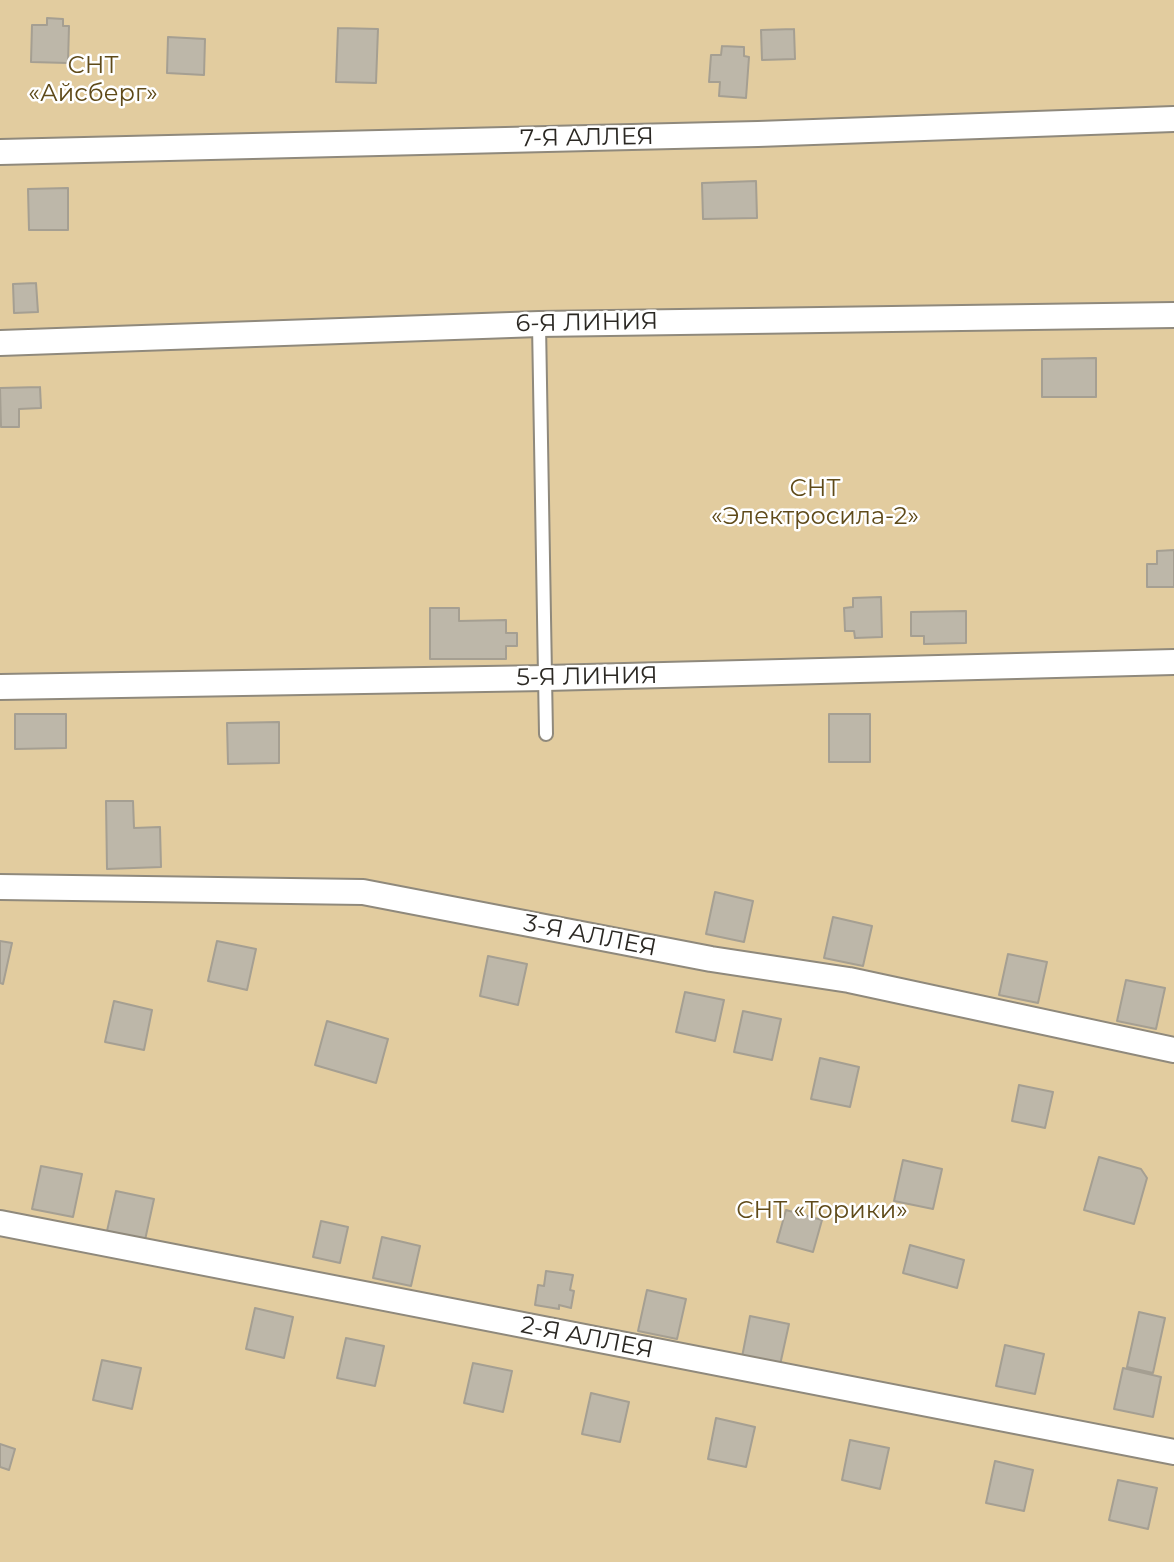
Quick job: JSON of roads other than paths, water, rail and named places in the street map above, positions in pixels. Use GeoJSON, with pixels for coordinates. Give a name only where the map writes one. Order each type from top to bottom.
{"type":"FeatureCollection","features":[{"type":"Feature","properties":{"kind":"street","name":"7-Я АЛЛЕЯ"},"geometry":{"type":"LineString","coordinates":[[0,152],[758,134],[1174,119]]}},
{"type":"Feature","properties":{"kind":"street","name":"6-Я ЛИНИЯ"},"geometry":{"type":"LineString","coordinates":[[0,343],[540,324],[1174,315]]}},
{"type":"Feature","properties":{"kind":"street","name":"5-Я ЛИНИЯ"},"geometry":{"type":"LineString","coordinates":[[0,687],[546,678],[1174,662]]}},
{"type":"Feature","properties":{"kind":"street","name":"3-Я АЛЛЕЯ"},"geometry":{"type":"LineString","coordinates":[[0,887],[363,892],[711,959],[849,980],[1174,1050]]}},
{"type":"Feature","properties":{"kind":"street","name":"2-Я АЛЛЕЯ"},"geometry":{"type":"LineString","coordinates":[[0,1223],[1174,1452]]}},
{"type":"Feature","properties":{"kind":"lane"},"geometry":{"type":"LineString","coordinates":[[540,324],[547,734]]}},
{"type":"Feature","properties":{"kind":"park label","name":"СНТ «Айсберг»"},"geometry":{"type":"Point","coordinates":[93,80]}},
{"type":"Feature","properties":{"kind":"park label","name":"СНТ «Электросила-2»"},"geometry":{"type":"Point","coordinates":[815,503]}},
{"type":"Feature","properties":{"kind":"park label","name":"СНТ «Торики»"},"geometry":{"type":"Point","coordinates":[822,1211]}}]}
